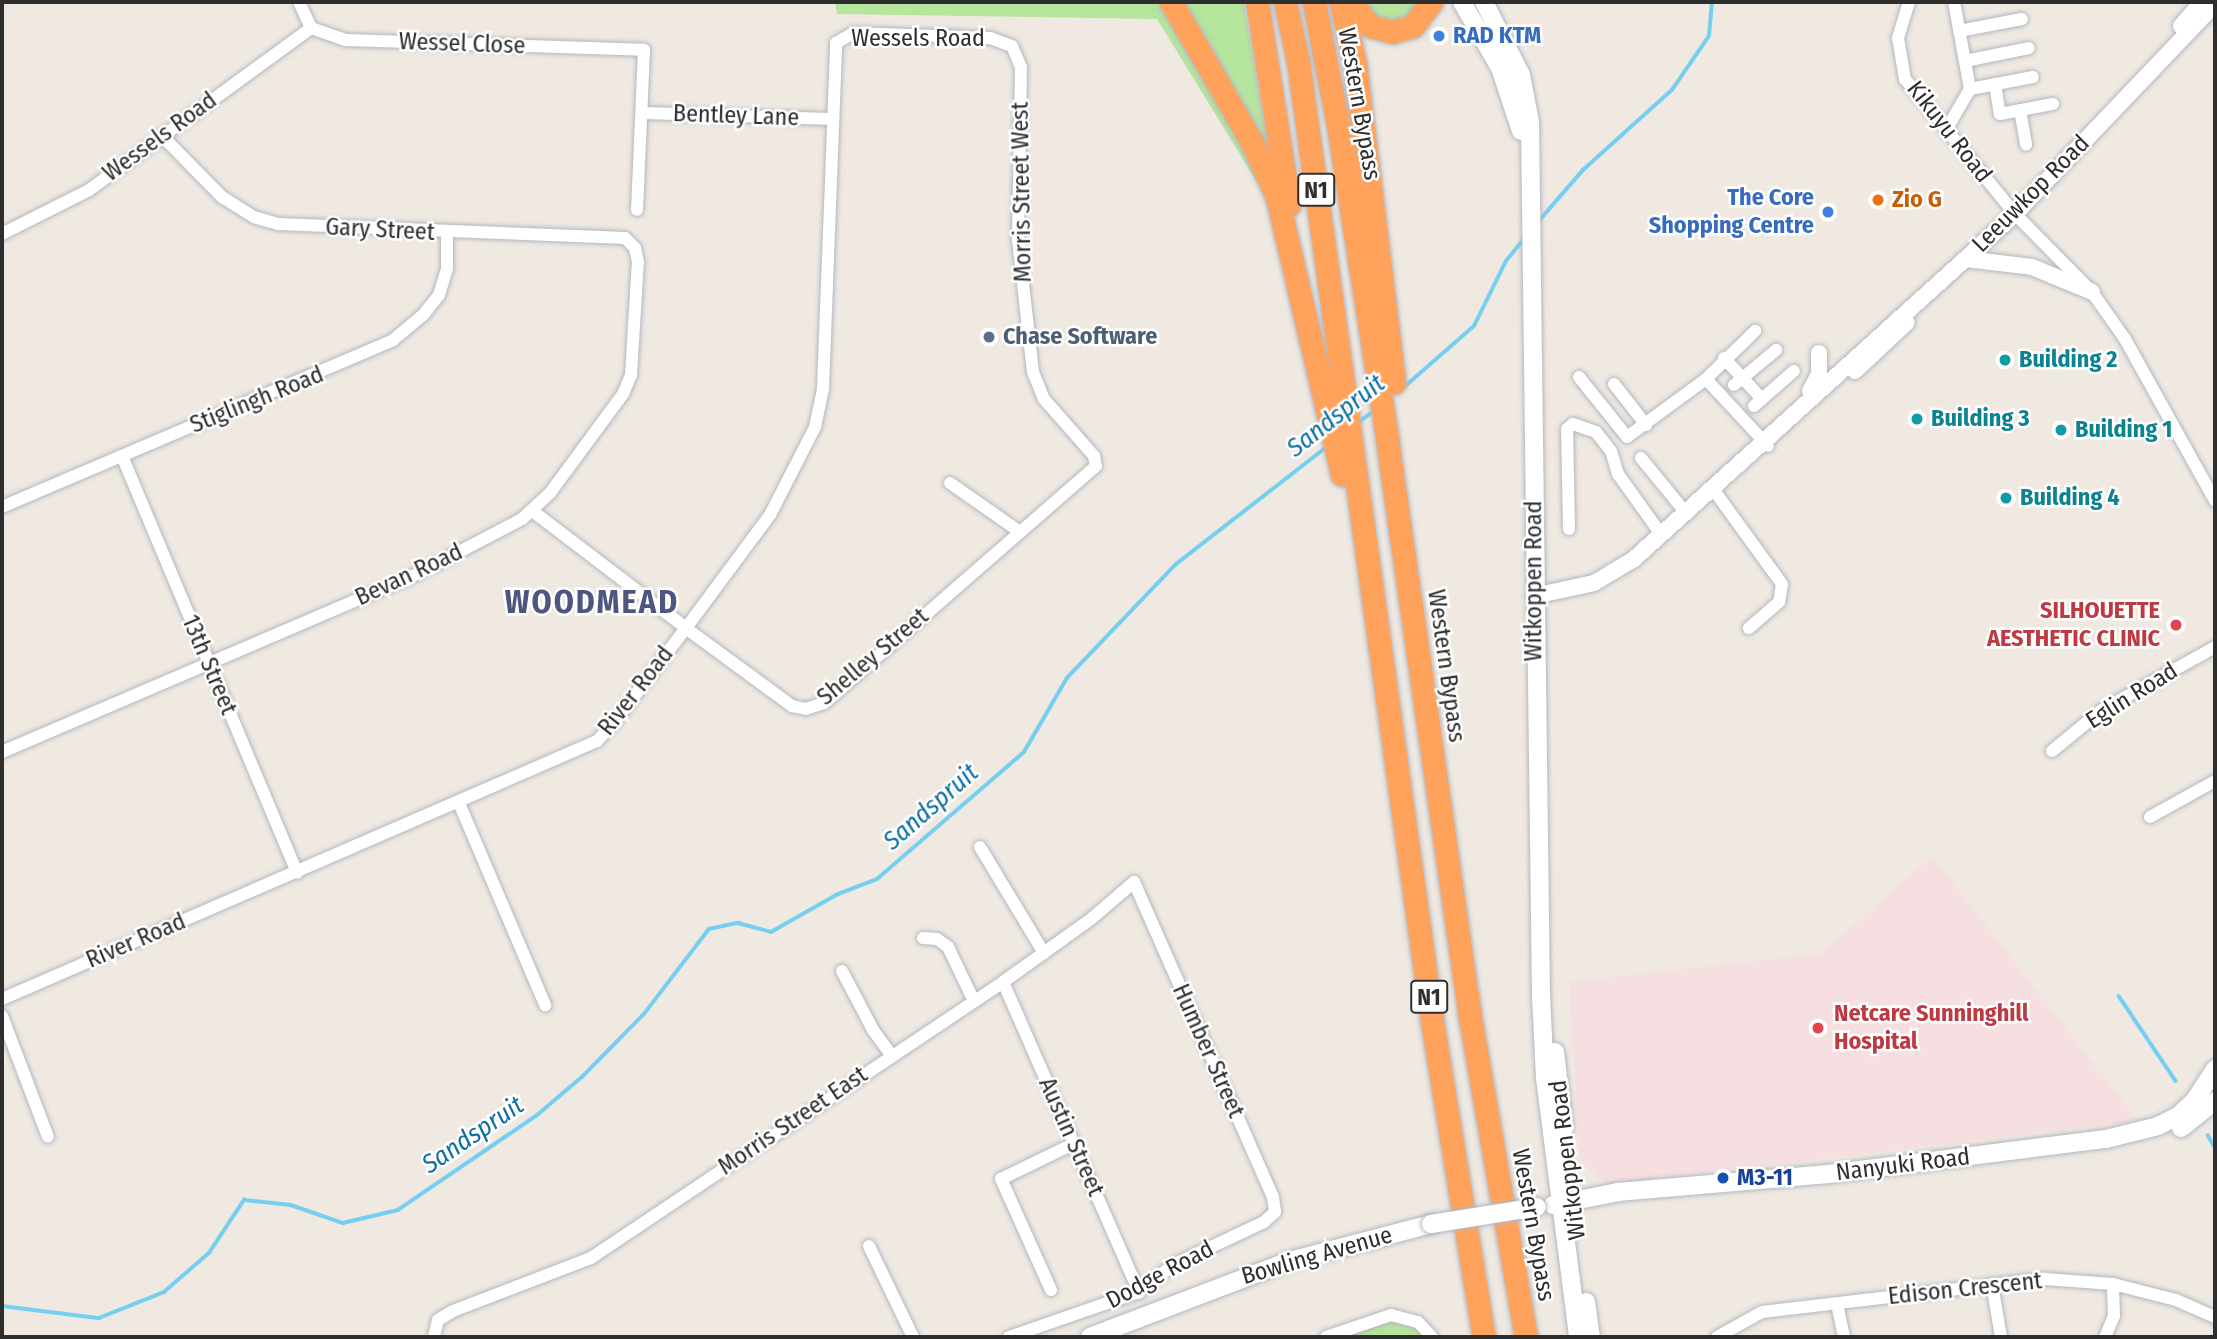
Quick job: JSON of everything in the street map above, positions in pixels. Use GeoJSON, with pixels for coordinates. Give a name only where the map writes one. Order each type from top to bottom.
{"type":"FeatureCollection","features":[{"type":"Feature","properties":{"kind":"highway"},"geometry":{"type":"LineString","coordinates":[[1171,2],[1268,174],[1284,218],[1302,298],[1331,382]]}},
{"type":"Feature","properties":{"kind":"highway"},"geometry":{"type":"LineString","coordinates":[[1257,2],[1302,298]]}},
{"type":"Feature","properties":{"kind":"highway","name":"N1"},"geometry":{"type":"LineString","coordinates":[[1285,2],[1298,61],[1331,382],[1381,655],[1432,1021],[1484,1337]]}},
{"type":"Feature","properties":{"kind":"highway","name":"Western Bypass"},"geometry":{"type":"LineString","coordinates":[[1314,2],[1382,353],[1418,583],[1419,657],[1470,1017],[1526,1337]]}},
{"type":"Feature","properties":{"kind":"highway"},"geometry":{"type":"LineString","coordinates":[[1341,2],[1354,64],[1382,353]]}},
{"type":"Feature","properties":{"kind":"highway"},"geometry":{"type":"LineString","coordinates":[[1350,2],[1370,26],[1392,32],[1413,26],[1431,2]]}},
{"type":"Feature","properties":{"kind":"main road","name":"Witkoppen Road"},"geometry":{"type":"LineString","coordinates":[[1462,2],[1509,89],[1530,181]]}},
{"type":"Feature","properties":{"kind":"main road","name":"Witkoppen Road"},"geometry":{"type":"LineString","coordinates":[[1484,2],[1523,84],[1530,122],[1534,596],[1545,1078],[1578,1337]]}},
{"type":"Feature","properties":{"kind":"main road","name":"Nanyuki Road"},"geometry":{"type":"LineString","coordinates":[[1560,1204],[1708,1182],[1828,1174],[2086,1143],[2167,1122],[2212,1096],[2215,1069]]}},
{"type":"Feature","properties":{"kind":"main road","name":"Witkoppen Road"},"geometry":{"type":"LineString","coordinates":[[1560,1204],[1591,1337]]}},
{"type":"Feature","properties":{"kind":"main road","name":"Bowling Avenue"},"geometry":{"type":"LineString","coordinates":[[1090,1337],[1286,1262],[1431,1224],[1560,1204]]}},
{"type":"Feature","properties":{"kind":"street"},"geometry":{"type":"LineString","coordinates":[[299,2],[311,28]]}},
{"type":"Feature","properties":{"kind":"street","name":"Kikuyu Road"},"geometry":{"type":"LineString","coordinates":[[1909,2],[1898,38],[1899,63],[1914,91],[2015,214],[2092,292],[2132,351],[2215,501]]}},
{"type":"Feature","properties":{"kind":"street"},"geometry":{"type":"LineString","coordinates":[[1946,130],[1970,89],[1954,2]]}},
{"type":"Feature","properties":{"kind":"street","name":"Leeuwkop Road"},"geometry":{"type":"LineString","coordinates":[[2130,90],[2202,2]]}},
{"type":"Feature","properties":{"kind":"street","name":"Leeuwkop Road"},"geometry":{"type":"LineString","coordinates":[[1762,446],[1783,421],[2015,214],[2130,90],[2215,4]]}},
{"type":"Feature","properties":{"kind":"street"},"geometry":{"type":"LineString","coordinates":[[1959,31],[2022,19]]}},
{"type":"Feature","properties":{"kind":"street","name":"Wessel Close"},"geometry":{"type":"LineString","coordinates":[[311,28],[345,40],[644,50],[642,113]]}},
{"type":"Feature","properties":{"kind":"street","name":"Wessels Road"},"geometry":{"type":"LineString","coordinates":[[2,234],[89,190],[160,135],[311,28]]}},
{"type":"Feature","properties":{"kind":"street","name":"Wessels Road"},"geometry":{"type":"LineString","coordinates":[[831,120],[832,54],[845,35],[1000,40],[1016,50],[1021,67]]}},
{"type":"Feature","properties":{"kind":"street"},"geometry":{"type":"LineString","coordinates":[[1965,61],[2029,48]]}},
{"type":"Feature","properties":{"kind":"street","name":"Morris Street West"},"geometry":{"type":"LineString","coordinates":[[1021,67],[1018,240],[1033,372],[1044,399],[1097,462]]}},
{"type":"Feature","properties":{"kind":"street"},"geometry":{"type":"LineString","coordinates":[[1970,89],[2033,77]]}},
{"type":"Feature","properties":{"kind":"street"},"geometry":{"type":"LineString","coordinates":[[1995,84],[2000,114],[2053,104]]}},
{"type":"Feature","properties":{"kind":"street"},"geometry":{"type":"LineString","coordinates":[[2020,110],[2026,144]]}},
{"type":"Feature","properties":{"kind":"street"},"geometry":{"type":"LineString","coordinates":[[637,210],[642,113]]}},
{"type":"Feature","properties":{"kind":"street","name":"Bentley Lane"},"geometry":{"type":"LineString","coordinates":[[642,113],[831,120]]}},
{"type":"Feature","properties":{"kind":"street","name":"River Road"},"geometry":{"type":"LineString","coordinates":[[2,999],[597,741],[686,628],[782,497],[819,413],[831,120]]}},
{"type":"Feature","properties":{"kind":"street","name":"Gary Street"},"geometry":{"type":"LineString","coordinates":[[160,135],[223,198],[266,222],[447,233],[619,237],[632,242]]}},
{"type":"Feature","properties":{"kind":"street","name":"Stiglingh Road"},"geometry":{"type":"LineString","coordinates":[[2,507],[393,340],[424,314],[439,295],[447,269],[447,233]]}},
{"type":"Feature","properties":{"kind":"street","name":"Bevan Road"},"geometry":{"type":"LineString","coordinates":[[2,752],[419,573],[534,512],[628,386],[634,364],[638,261],[632,242]]}},
{"type":"Feature","properties":{"kind":"street"},"geometry":{"type":"LineString","coordinates":[[1966,259],[2032,267],[2092,292]]}},
{"type":"Feature","properties":{"kind":"street","name":"Leeuwkop Road"},"geometry":{"type":"LineString","coordinates":[[1534,596],[1594,583],[1619,570],[1762,446],[1891,340],[1928,294]]}},
{"type":"Feature","properties":{"kind":"street"},"geometry":{"type":"LineString","coordinates":[[1579,377],[1624,437],[1646,425],[1706,379],[1724,358],[1755,331]]}},
{"type":"Feature","properties":{"kind":"street"},"geometry":{"type":"LineString","coordinates":[[1738,381],[1776,350]]}},
{"type":"Feature","properties":{"kind":"street"},"geometry":{"type":"LineString","coordinates":[[1783,421],[1817,380],[1819,354]]}},
{"type":"Feature","properties":{"kind":"street"},"geometry":{"type":"LineString","coordinates":[[1724,358],[1738,381],[1758,402],[1794,371]]}},
{"type":"Feature","properties":{"kind":"street"},"geometry":{"type":"LineString","coordinates":[[1706,379],[1762,446]]}},
{"type":"Feature","properties":{"kind":"street"},"geometry":{"type":"LineString","coordinates":[[1614,384],[1646,425]]}},
{"type":"Feature","properties":{"kind":"street"},"geometry":{"type":"LineString","coordinates":[[1569,528],[1567,429],[1573,424],[1596,432],[1611,451],[1618,474],[1661,534]]}},
{"type":"Feature","properties":{"kind":"street","name":"13th Street"},"geometry":{"type":"LineString","coordinates":[[122,456],[297,873]]}},
{"type":"Feature","properties":{"kind":"street"},"geometry":{"type":"LineString","coordinates":[[1640,458],[1686,513]]}},
{"type":"Feature","properties":{"kind":"street","name":"Shelley Street"},"geometry":{"type":"LineString","coordinates":[[534,512],[792,706],[814,708],[1020,532],[1097,462]]}},
{"type":"Feature","properties":{"kind":"street"},"geometry":{"type":"LineString","coordinates":[[950,483],[1020,532]]}},
{"type":"Feature","properties":{"kind":"street"},"geometry":{"type":"LineString","coordinates":[[1713,489],[1782,584],[1776,607],[1749,628]]}},
{"type":"Feature","properties":{"kind":"street","name":"Eglin Road"},"geometry":{"type":"LineString","coordinates":[[2052,751],[2102,710],[2215,647]]}},
{"type":"Feature","properties":{"kind":"street"},"geometry":{"type":"LineString","coordinates":[[2150,817],[2215,781]]}},
{"type":"Feature","properties":{"kind":"street"},"geometry":{"type":"LineString","coordinates":[[458,803],[545,1005]]}},
{"type":"Feature","properties":{"kind":"street"},"geometry":{"type":"LineString","coordinates":[[980,847],[1044,953]]}},
{"type":"Feature","properties":{"kind":"street","name":"Morris Street East"},"geometry":{"type":"LineString","coordinates":[[434,1331],[453,1311],[585,1262],[1003,982],[1134,882]]}},
{"type":"Feature","properties":{"kind":"street","name":"Humber Street"},"geometry":{"type":"LineString","coordinates":[[1134,882],[1273,1197],[1275,1212],[1269,1219]]}},
{"type":"Feature","properties":{"kind":"street"},"geometry":{"type":"LineString","coordinates":[[929,933],[948,947],[974,1001]]}},
{"type":"Feature","properties":{"kind":"street"},"geometry":{"type":"LineString","coordinates":[[842,971],[873,1031],[892,1056]]}},
{"type":"Feature","properties":{"kind":"street","name":"Austin Street"},"geometry":{"type":"LineString","coordinates":[[1003,982],[1139,1292]]}},
{"type":"Feature","properties":{"kind":"street"},"geometry":{"type":"LineString","coordinates":[[2,1016],[48,1137]]}},
{"type":"Feature","properties":{"kind":"street"},"geometry":{"type":"LineString","coordinates":[[1051,1290],[1001,1179],[1075,1143]]}},
{"type":"Feature","properties":{"kind":"street","name":"Dodge Road"},"geometry":{"type":"LineString","coordinates":[[1009,1337],[1037,1333],[1139,1292],[1186,1258],[1269,1219]]}},
{"type":"Feature","properties":{"kind":"street"},"geometry":{"type":"LineString","coordinates":[[869,1246],[913,1337]]}},
{"type":"Feature","properties":{"kind":"street","name":"Edison Crescent"},"geometry":{"type":"LineString","coordinates":[[1717,1337],[1762,1312],[2045,1279],[2113,1284],[2176,1300],[2215,1317]]}},
{"type":"Feature","properties":{"kind":"street"},"geometry":{"type":"LineString","coordinates":[[1992,1284],[2001,1337]]}},
{"type":"Feature","properties":{"kind":"street"},"geometry":{"type":"LineString","coordinates":[[2105,1337],[2114,1316],[2113,1284]]}},
{"type":"Feature","properties":{"kind":"street"},"geometry":{"type":"LineString","coordinates":[[1837,1304],[1844,1337]]}},
{"type":"Feature","properties":{"kind":"street"},"geometry":{"type":"LineString","coordinates":[[1326,1337],[1391,1315],[1418,1322],[1432,1337]]}},
{"type":"Feature","properties":{"kind":"shaded area","name":"Netcare Sunninghill Hospital"},"geometry":{"type":"Polygon","coordinates":[[[1932,856],[2138,1121],[1607,1184],[1580,1161],[1569,982],[1821,954],[1932,856]]]}},
{"type":"Feature","properties":{"kind":"green space"},"geometry":{"type":"Polygon","coordinates":[[[835,2],[1164,2],[1214,86],[1271,205],[1157,19],[837,14],[835,2]]]}},
{"type":"Feature","properties":{"kind":"green space"},"geometry":{"type":"Polygon","coordinates":[[[1184,2],[1244,2],[1270,157],[1184,2]]]}},
{"type":"Feature","properties":{"kind":"green space"},"geometry":{"type":"Polygon","coordinates":[[[1354,2],[1419,2],[1412,15],[1385,28],[1354,2]]]}},
{"type":"Feature","properties":{"kind":"green space"},"geometry":{"type":"Polygon","coordinates":[[[1388,1316],[1420,1330],[1422,1337],[1337,1337],[1388,1316]]]}},
{"type":"Feature","properties":{"kind":"waterway","name":"Sandspruit"},"geometry":{"type":"LineString","coordinates":[[1538,222],[1583,170],[1672,90],[1709,36],[1712,2]]}},
{"type":"Feature","properties":{"kind":"waterway","name":"Sandspruit"},"geometry":{"type":"LineString","coordinates":[[1403,388],[1474,326],[1506,261],[1524,239]]}},
{"type":"Feature","properties":{"kind":"waterway","name":"Sandspruit"},"geometry":{"type":"LineString","coordinates":[[1356,424],[1375,410]]}},
{"type":"Feature","properties":{"kind":"waterway","name":"Sandspruit"},"geometry":{"type":"LineString","coordinates":[[2,1306],[99,1318],[164,1292],[209,1253],[244,1200],[291,1205],[343,1223],[398,1210],[536,1116],[583,1076],[644,1014],[709,929],[738,923],[771,932],[836,895],[877,879],[1024,752],[1067,678],[1175,565],[1328,446]]}},
{"type":"Feature","properties":{"kind":"waterway"},"geometry":{"type":"LineString","coordinates":[[2119,996],[2176,1081]]}},
{"type":"Feature","properties":{"kind":"waterway"},"geometry":{"type":"LineString","coordinates":[[2208,1135],[2215,1147]]}},
{"type":"Feature","properties":{"kind":"place","name":"RAD KTM"},"geometry":{"type":"Point","coordinates":[1439,36]}},
{"type":"Feature","properties":{"kind":"place","name":"Zio G"},"geometry":{"type":"Point","coordinates":[1878,200]}},
{"type":"Feature","properties":{"kind":"place","name":"The Core Shopping Centre"},"geometry":{"type":"Point","coordinates":[1828,212]}},
{"type":"Feature","properties":{"kind":"place","name":"Chase Software"},"geometry":{"type":"Point","coordinates":[989,337]}},
{"type":"Feature","properties":{"kind":"place","name":"Building 2"},"geometry":{"type":"Point","coordinates":[2005,360]}},
{"type":"Feature","properties":{"kind":"place","name":"Building 3"},"geometry":{"type":"Point","coordinates":[1917,419]}},
{"type":"Feature","properties":{"kind":"place","name":"Building 1"},"geometry":{"type":"Point","coordinates":[2061,430]}},
{"type":"Feature","properties":{"kind":"place","name":"Building 4"},"geometry":{"type":"Point","coordinates":[2006,498]}},
{"type":"Feature","properties":{"kind":"place","name":"SILHOUETTE AESTHETIC CLINIC"},"geometry":{"type":"Point","coordinates":[2176,625]}},
{"type":"Feature","properties":{"kind":"place","name":"Netcare Sunninghill Hospital"},"geometry":{"type":"Point","coordinates":[1818,1028]}},
{"type":"Feature","properties":{"kind":"place","name":"M3-11"},"geometry":{"type":"Point","coordinates":[1723,1178]}},
{"type":"Feature","properties":{"kind":"district","name":"WOODMEAD"},"geometry":{"type":"Point","coordinates":[592,602]}}]}
